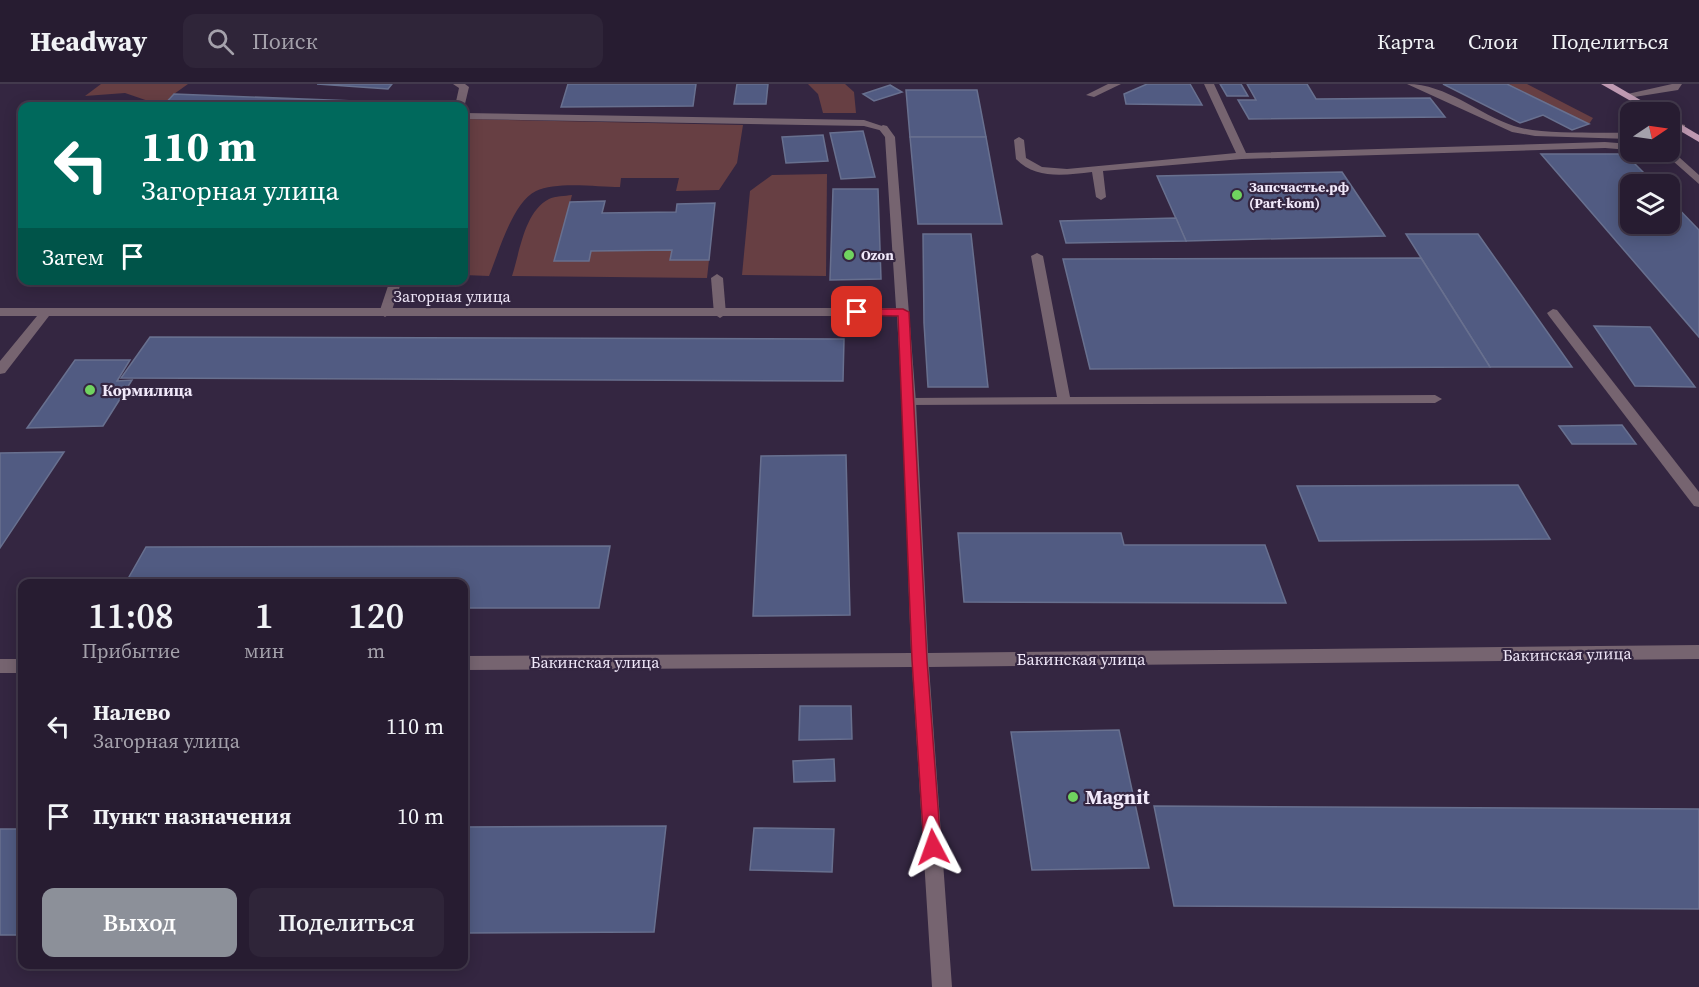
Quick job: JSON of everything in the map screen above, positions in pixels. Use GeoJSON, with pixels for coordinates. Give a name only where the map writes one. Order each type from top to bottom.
{"type":"FeatureCollection","features":[{"type":"Feature","properties":{"kind":"main road"},"geometry":{"type":"LineString","coordinates":[[1606,84],[1640,102]]}},
{"type":"Feature","properties":{"kind":"main road"},"geometry":{"type":"LineString","coordinates":[[1681,128],[1699,139]]}},
{"type":"Feature","properties":{"kind":"street"},"geometry":{"type":"LineString","coordinates":[[458,84],[464,87],[461,102]]}},
{"type":"Feature","properties":{"kind":"street"},"geometry":{"type":"LineString","coordinates":[[1090,95],[1116,84]]}},
{"type":"Feature","properties":{"kind":"street"},"geometry":{"type":"LineString","coordinates":[[1209,84],[1242,156]]}},
{"type":"Feature","properties":{"kind":"street"},"geometry":{"type":"LineString","coordinates":[[1412,84],[1429,89],[1512,129],[1535,133],[1620,136]]}},
{"type":"Feature","properties":{"kind":"street"},"geometry":{"type":"LineString","coordinates":[[1628,95],[1675,88],[1677,84]]}},
{"type":"Feature","properties":{"kind":"street"},"geometry":{"type":"LineString","coordinates":[[468,116],[864,123],[883,128],[890,137],[909,402],[920,660],[942,987]]}},
{"type":"Feature","properties":{"kind":"street"},"geometry":{"type":"LineString","coordinates":[[1019,140],[1021,159],[1031,168],[1055,173],[1242,156],[1620,147]]}},
{"type":"Feature","properties":{"kind":"street"},"geometry":{"type":"LineString","coordinates":[[1679,162],[1699,181]]}},
{"type":"Feature","properties":{"kind":"street"},"geometry":{"type":"LineString","coordinates":[[1097,168],[1101,197]]}},
{"type":"Feature","properties":{"kind":"street"},"geometry":{"type":"LineString","coordinates":[[1037,256],[1064,401]]}},
{"type":"Feature","properties":{"kind":"street"},"geometry":{"type":"LineString","coordinates":[[717,278],[720,314]]}},
{"type":"Feature","properties":{"kind":"street"},"geometry":{"type":"LineString","coordinates":[[385,313],[394,285]]}},
{"type":"Feature","properties":{"kind":"street","name":"Загорная улица"},"geometry":{"type":"LineString","coordinates":[[0,312],[720,314],[903,312]]}},
{"type":"Feature","properties":{"kind":"street"},"geometry":{"type":"LineString","coordinates":[[0,370],[46,312]]}},
{"type":"Feature","properties":{"kind":"street"},"geometry":{"type":"LineString","coordinates":[[1553,313],[1699,502]]}},
{"type":"Feature","properties":{"kind":"street"},"geometry":{"type":"LineString","coordinates":[[909,402],[1435,399]]}},
{"type":"Feature","properties":{"kind":"street","name":"Бакинская улица"},"geometry":{"type":"LineString","coordinates":[[468,663],[1699,652]]}},
{"type":"Feature","properties":{"kind":"street"},"geometry":{"type":"LineString","coordinates":[[0,666],[18,666]]}},
{"type":"Feature","properties":{"kind":"shaded area"},"geometry":{"type":"Polygon","coordinates":[[[101,84],[188,84],[167,102],[151,102],[125,93],[85,96],[101,84]]]}},
{"type":"Feature","properties":{"kind":"shaded area"},"geometry":{"type":"Polygon","coordinates":[[[808,84],[845,84],[854,92],[856,113],[823,113],[818,94],[808,84]]]}},
{"type":"Feature","properties":{"kind":"shaded area"},"geometry":{"type":"Polygon","coordinates":[[[1507,84],[1527,84],[1593,118],[1589,124],[1507,84]]]}},
{"type":"Feature","properties":{"kind":"shaded area"},"geometry":{"type":"Polygon","coordinates":[[[468,119],[743,125],[737,163],[719,190],[676,191],[679,178],[621,178],[620,187],[566,185],[536,191],[520,206],[513,217],[489,276],[468,275],[468,119]]]}},
{"type":"Feature","properties":{"kind":"shaded area"},"geometry":{"type":"Polygon","coordinates":[[[827,174],[826,276],[742,275],[750,191],[772,175],[827,174]]]}},
{"type":"Feature","properties":{"kind":"shaded area"},"geometry":{"type":"Polygon","coordinates":[[[572,195],[555,261],[589,261],[591,251],[672,250],[670,260],[709,260],[707,278],[512,276],[524,233],[534,213],[549,199],[572,195]]]}},
{"type":"Feature","properties":{"kind":"building"},"geometry":{"type":"Polygon","coordinates":[[[317,84],[392,84],[388,89],[317,84]]]}},
{"type":"Feature","properties":{"kind":"building"},"geometry":{"type":"Polygon","coordinates":[[[568,84],[696,84],[693,106],[561,107],[568,84]]]}},
{"type":"Feature","properties":{"kind":"building"},"geometry":{"type":"Polygon","coordinates":[[[737,84],[768,84],[766,104],[734,104],[737,84]]]}},
{"type":"Feature","properties":{"kind":"building"},"geometry":{"type":"Polygon","coordinates":[[[1147,84],[1190,84],[1202,105],[1126,104],[1124,94],[1147,84]]]}},
{"type":"Feature","properties":{"kind":"building"},"geometry":{"type":"Polygon","coordinates":[[[1220,84],[1241,84],[1248,96],[1227,96],[1220,84]]]}},
{"type":"Feature","properties":{"kind":"building"},"geometry":{"type":"Polygon","coordinates":[[[1247,84],[1307,84],[1316,99],[1430,98],[1445,117],[1249,119],[1238,100],[1256,100],[1247,84]]]}},
{"type":"Feature","properties":{"kind":"building"},"geometry":{"type":"Polygon","coordinates":[[[1443,84],[1507,84],[1589,124],[1572,130],[1543,115],[1520,123],[1443,84]]]}},
{"type":"Feature","properties":{"kind":"building"},"geometry":{"type":"Polygon","coordinates":[[[890,85],[902,92],[874,101],[863,94],[890,85]]]}},
{"type":"Feature","properties":{"kind":"building"},"geometry":{"type":"Polygon","coordinates":[[[906,90],[977,90],[986,137],[910,137],[906,90]]]}},
{"type":"Feature","properties":{"kind":"building"},"geometry":{"type":"Polygon","coordinates":[[[174,94],[379,102],[167,102],[174,94]]]}},
{"type":"Feature","properties":{"kind":"building"},"geometry":{"type":"Polygon","coordinates":[[[863,131],[875,177],[841,179],[830,133],[863,131]]]}},
{"type":"Feature","properties":{"kind":"building"},"geometry":{"type":"Polygon","coordinates":[[[823,135],[828,161],[786,163],[782,137],[823,135]]]}},
{"type":"Feature","properties":{"kind":"building"},"geometry":{"type":"Polygon","coordinates":[[[910,137],[986,137],[1002,224],[918,224],[910,137]]]}},
{"type":"Feature","properties":{"kind":"building"},"geometry":{"type":"Polygon","coordinates":[[[1541,154],[1620,154],[1620,162],[1633,162],[1645,174],[1620,174],[1620,234],[1680,234],[1680,210],[1699,230],[1699,337],[1541,154]]]}},
{"type":"Feature","properties":{"kind":"building"},"geometry":{"type":"Polygon","coordinates":[[[1342,172],[1385,236],[1186,241],[1157,176],[1342,172]]]}},
{"type":"Feature","properties":{"kind":"building"},"geometry":{"type":"Polygon","coordinates":[[[833,189],[878,189],[881,279],[830,280],[833,189]]]}},
{"type":"Feature","properties":{"kind":"building"},"geometry":{"type":"Polygon","coordinates":[[[605,201],[602,213],[676,212],[677,204],[715,203],[709,260],[670,260],[672,250],[591,251],[589,261],[554,261],[570,202],[605,201]]]}},
{"type":"Feature","properties":{"kind":"building"},"geometry":{"type":"Polygon","coordinates":[[[1176,218],[1186,241],[1066,243],[1060,221],[1176,218]]]}},
{"type":"Feature","properties":{"kind":"building"},"geometry":{"type":"Polygon","coordinates":[[[923,234],[971,234],[988,387],[928,387],[924,323],[923,234]]]}},
{"type":"Feature","properties":{"kind":"building"},"geometry":{"type":"Polygon","coordinates":[[[1406,234],[1478,234],[1572,367],[1490,367],[1406,234]]]}},
{"type":"Feature","properties":{"kind":"building"},"geometry":{"type":"Polygon","coordinates":[[[1421,258],[1490,367],[1090,369],[1063,259],[1421,258]]]}},
{"type":"Feature","properties":{"kind":"building"},"geometry":{"type":"Polygon","coordinates":[[[1594,326],[1650,327],[1695,387],[1635,386],[1594,326]]]}},
{"type":"Feature","properties":{"kind":"building"},"geometry":{"type":"Polygon","coordinates":[[[150,337],[844,339],[843,381],[121,378],[150,337]]]}},
{"type":"Feature","properties":{"kind":"building"},"geometry":{"type":"Polygon","coordinates":[[[75,360],[130,360],[117,381],[132,380],[103,426],[27,428],[75,360]]]}},
{"type":"Feature","properties":{"kind":"building"},"geometry":{"type":"Polygon","coordinates":[[[1622,425],[1636,444],[1572,444],[1559,426],[1622,425]]]}},
{"type":"Feature","properties":{"kind":"building"},"geometry":{"type":"Polygon","coordinates":[[[64,452],[0,548],[0,453],[64,452]]]}},
{"type":"Feature","properties":{"kind":"building"},"geometry":{"type":"Polygon","coordinates":[[[846,455],[850,615],[753,616],[761,456],[846,455]]]}},
{"type":"Feature","properties":{"kind":"building"},"geometry":{"type":"Polygon","coordinates":[[[1518,485],[1550,539],[1319,541],[1297,486],[1518,485]]]}},
{"type":"Feature","properties":{"kind":"building"},"geometry":{"type":"Polygon","coordinates":[[[958,533],[1121,533],[1124,545],[1265,545],[1286,603],[964,602],[958,533]]]}},
{"type":"Feature","properties":{"kind":"building"},"geometry":{"type":"Polygon","coordinates":[[[610,546],[599,608],[468,608],[468,579],[128,579],[146,547],[610,546]]]}},
{"type":"Feature","properties":{"kind":"building"},"geometry":{"type":"Polygon","coordinates":[[[800,706],[851,706],[852,739],[799,740],[800,706]]]}},
{"type":"Feature","properties":{"kind":"building"},"geometry":{"type":"Polygon","coordinates":[[[1119,730],[1149,868],[1032,870],[1011,732],[1119,730]]]}},
{"type":"Feature","properties":{"kind":"building"},"geometry":{"type":"Polygon","coordinates":[[[834,759],[835,781],[794,782],[793,761],[834,759]]]}},
{"type":"Feature","properties":{"kind":"building"},"geometry":{"type":"Polygon","coordinates":[[[1154,806],[1699,809],[1699,909],[1174,906],[1154,806]]]}},
{"type":"Feature","properties":{"kind":"building"},"geometry":{"type":"Polygon","coordinates":[[[666,826],[654,932],[468,933],[468,827],[666,826]]]}},
{"type":"Feature","properties":{"kind":"building"},"geometry":{"type":"Polygon","coordinates":[[[754,828],[834,829],[832,872],[750,870],[754,828]]]}},
{"type":"Feature","properties":{"kind":"building"},"geometry":{"type":"Polygon","coordinates":[[[0,829],[18,829],[18,935],[0,935],[0,829]]]}},
{"type":"Feature","properties":{"kind":"place","name":"Запсчастье.рф (Part-kom)"},"geometry":{"type":"Point","coordinates":[1237,195]}},
{"type":"Feature","properties":{"kind":"place","name":"Ozon"},"geometry":{"type":"Point","coordinates":[849,255]}},
{"type":"Feature","properties":{"kind":"place","name":"Кормилица"},"geometry":{"type":"Point","coordinates":[90,390]}},
{"type":"Feature","properties":{"kind":"place","name":"Magnit"},"geometry":{"type":"Point","coordinates":[1073,797]}},
{"type":"Feature","properties":{"kind":"route"},"geometry":{"type":"LineString","coordinates":[[857,312],[903,312],[920,660],[933,847]]}}]}
